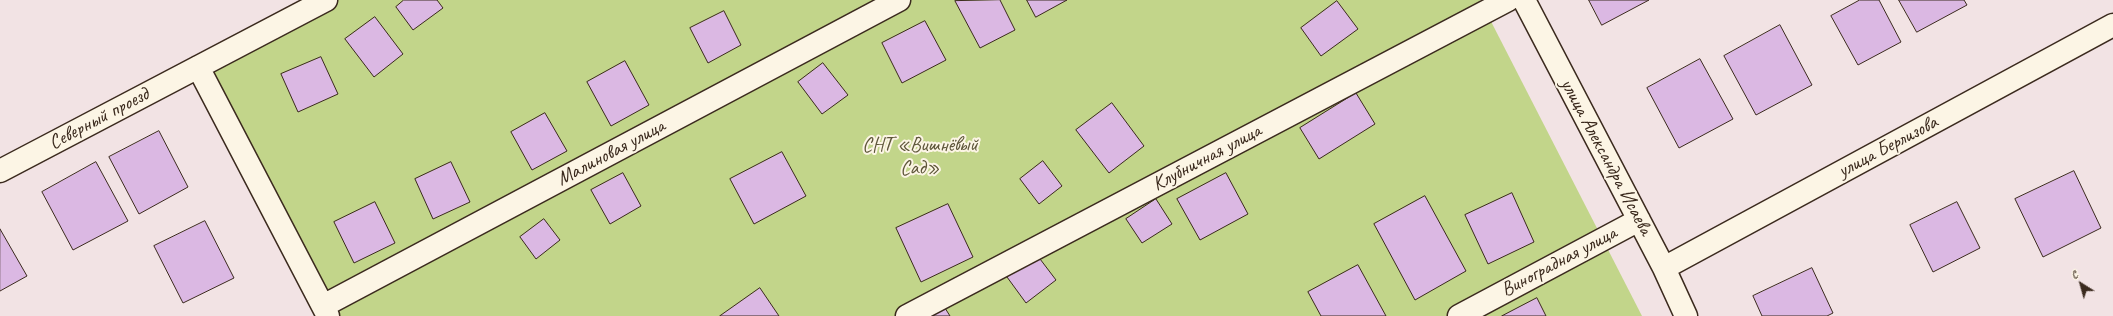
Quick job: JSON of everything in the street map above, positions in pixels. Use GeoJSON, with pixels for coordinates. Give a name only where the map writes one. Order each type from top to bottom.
{"type":"FeatureCollection","features":[{"type":"Feature","properties":{"kind":"street","name":"Северный проезд"},"geometry":{"type":"LineString","coordinates":[[0,171],[326,0]]}},
{"type":"Feature","properties":{"kind":"street","name":"Малиновая улица"},"geometry":{"type":"LineString","coordinates":[[326,311],[899,0]]}},
{"type":"Feature","properties":{"kind":"street","name":"Клубничная улица"},"geometry":{"type":"LineString","coordinates":[[907,316],[1508,0]]}},
{"type":"Feature","properties":{"kind":"street","name":"улица Александра Исаева"},"geometry":{"type":"LineString","coordinates":[[1524,0],[1664,268],[1686,316]]}},
{"type":"Feature","properties":{"kind":"street","name":"улица Берлизова"},"geometry":{"type":"LineString","coordinates":[[1664,268],[2113,25]]}},
{"type":"Feature","properties":{"kind":"street"},"geometry":{"type":"LineString","coordinates":[[198,67],[326,311]]}},
{"type":"Feature","properties":{"kind":"street","name":"Виноградная улица"},"geometry":{"type":"LineString","coordinates":[[1459,316],[1638,220]]}},
{"type":"Feature","properties":{"kind":"green space","name":"СНТ «Вишнёвый Cад»"},"geometry":{"type":"Polygon","coordinates":[[[326,0],[1480,0],[1642,316],[328,316],[198,67],[326,0]]]}},
{"type":"Feature","properties":{"kind":"building"},"geometry":{"type":"Polygon","coordinates":[[[404,0],[437,0],[443,8],[413,30],[396,7],[404,0]]]}},
{"type":"Feature","properties":{"kind":"building"},"geometry":{"type":"Polygon","coordinates":[[[1000,0],[1015,30],[980,48],[955,1],[1000,0]]]}},
{"type":"Feature","properties":{"kind":"building"},"geometry":{"type":"Polygon","coordinates":[[[1027,0],[1067,0],[1036,17],[1027,0]]]}},
{"type":"Feature","properties":{"kind":"building"},"geometry":{"type":"Polygon","coordinates":[[[1589,0],[1649,0],[1602,25],[1589,0]]]}},
{"type":"Feature","properties":{"kind":"building"},"geometry":{"type":"Polygon","coordinates":[[[1860,0],[1879,0],[1901,42],[1858,65],[1831,16],[1860,0]]]}},
{"type":"Feature","properties":{"kind":"building"},"geometry":{"type":"Polygon","coordinates":[[[1899,0],[1964,0],[1967,5],[1917,32],[1899,0]]]}},
{"type":"Feature","properties":{"kind":"building"},"geometry":{"type":"Polygon","coordinates":[[[1337,1],[1358,29],[1321,56],[1301,28],[1337,1]]]}},
{"type":"Feature","properties":{"kind":"building"},"geometry":{"type":"Polygon","coordinates":[[[724,11],[741,45],[708,63],[690,28],[724,11]]]}},
{"type":"Feature","properties":{"kind":"building"},"geometry":{"type":"Polygon","coordinates":[[[375,17],[403,54],[374,77],[345,39],[375,17]]]}},
{"type":"Feature","properties":{"kind":"building"},"geometry":{"type":"Polygon","coordinates":[[[925,21],[946,60],[902,83],[882,43],[925,21]]]}},
{"type":"Feature","properties":{"kind":"building"},"geometry":{"type":"Polygon","coordinates":[[[1780,25],[1812,85],[1756,115],[1724,56],[1780,25]]]}},
{"type":"Feature","properties":{"kind":"building"},"geometry":{"type":"Polygon","coordinates":[[[321,57],[338,94],[298,112],[281,74],[321,57]]]}},
{"type":"Feature","properties":{"kind":"building"},"geometry":{"type":"Polygon","coordinates":[[[1700,59],[1733,119],[1679,148],[1647,88],[1700,59]]]}},
{"type":"Feature","properties":{"kind":"building"},"geometry":{"type":"Polygon","coordinates":[[[625,61],[649,105],[611,126],[587,82],[625,61]]]}},
{"type":"Feature","properties":{"kind":"building"},"geometry":{"type":"Polygon","coordinates":[[[823,63],[848,95],[822,114],[798,82],[823,63]]]}},
{"type":"Feature","properties":{"kind":"building"},"geometry":{"type":"Polygon","coordinates":[[[1356,93],[1375,124],[1319,159],[1300,128],[1356,93]]]}},
{"type":"Feature","properties":{"kind":"building"},"geometry":{"type":"Polygon","coordinates":[[[1112,103],[1144,146],[1109,173],[1076,130],[1112,103]]]}},
{"type":"Feature","properties":{"kind":"building"},"geometry":{"type":"Polygon","coordinates":[[[545,113],[567,151],[532,170],[511,132],[545,113]]]}},
{"type":"Feature","properties":{"kind":"building"},"geometry":{"type":"Polygon","coordinates":[[[159,131],[188,187],[139,214],[109,157],[159,131]]]}},
{"type":"Feature","properties":{"kind":"building"},"geometry":{"type":"Polygon","coordinates":[[[782,152],[806,196],[754,224],[730,179],[782,152]]]}},
{"type":"Feature","properties":{"kind":"building"},"geometry":{"type":"Polygon","coordinates":[[[1043,161],[1062,186],[1039,204],[1020,179],[1043,161]]]}},
{"type":"Feature","properties":{"kind":"building"},"geometry":{"type":"Polygon","coordinates":[[[96,162],[128,221],[73,250],[42,192],[96,162]]]}},
{"type":"Feature","properties":{"kind":"building"},"geometry":{"type":"Polygon","coordinates":[[[451,162],[470,202],[433,219],[415,179],[451,162]]]}},
{"type":"Feature","properties":{"kind":"building"},"geometry":{"type":"Polygon","coordinates":[[[2074,171],[2101,228],[2043,257],[2015,199],[2074,171]]]}},
{"type":"Feature","properties":{"kind":"building"},"geometry":{"type":"Polygon","coordinates":[[[623,173],[641,206],[610,224],[591,190],[623,173]]]}},
{"type":"Feature","properties":{"kind":"building"},"geometry":{"type":"Polygon","coordinates":[[[1226,173],[1248,214],[1200,240],[1177,199],[1226,173]]]}},
{"type":"Feature","properties":{"kind":"building"},"geometry":{"type":"Polygon","coordinates":[[[1512,193],[1534,242],[1488,264],[1465,215],[1512,193]]]}},
{"type":"Feature","properties":{"kind":"building"},"geometry":{"type":"Polygon","coordinates":[[[1425,196],[1466,271],[1415,300],[1374,224],[1425,196]]]}},
{"type":"Feature","properties":{"kind":"building"},"geometry":{"type":"Polygon","coordinates":[[[1156,199],[1172,224],[1142,243],[1126,219],[1156,199]]]}},
{"type":"Feature","properties":{"kind":"building"},"geometry":{"type":"Polygon","coordinates":[[[375,202],[395,243],[354,263],[334,222],[375,202]]]}},
{"type":"Feature","properties":{"kind":"building"},"geometry":{"type":"Polygon","coordinates":[[[1957,202],[1980,248],[1933,272],[1910,225],[1957,202]]]}},
{"type":"Feature","properties":{"kind":"building"},"geometry":{"type":"Polygon","coordinates":[[[948,204],[973,257],[921,282],[896,228],[948,204]]]}},
{"type":"Feature","properties":{"kind":"building"},"geometry":{"type":"Polygon","coordinates":[[[544,219],[560,240],[536,259],[520,237],[544,219]]]}},
{"type":"Feature","properties":{"kind":"building"},"geometry":{"type":"Polygon","coordinates":[[[205,221],[234,278],[183,303],[154,246],[205,221]]]}},
{"type":"Feature","properties":{"kind":"building"},"geometry":{"type":"Polygon","coordinates":[[[0,229],[27,276],[0,291],[0,229]]]}},
{"type":"Feature","properties":{"kind":"building"},"geometry":{"type":"Polygon","coordinates":[[[1037,255],[1056,280],[1026,303],[1007,277],[1037,255]]]}},
{"type":"Feature","properties":{"kind":"building"},"geometry":{"type":"Polygon","coordinates":[[[1358,265],[1386,316],[1321,316],[1308,292],[1358,265]]]}},
{"type":"Feature","properties":{"kind":"building"},"geometry":{"type":"Polygon","coordinates":[[[1812,268],[1833,313],[1827,316],[1762,316],[1753,296],[1812,268]]]}},
{"type":"Feature","properties":{"kind":"building"},"geometry":{"type":"Polygon","coordinates":[[[760,288],[779,316],[720,316],[760,288]]]}},
{"type":"Feature","properties":{"kind":"building"},"geometry":{"type":"Polygon","coordinates":[[[1537,298],[1546,316],[1502,316],[1537,298]]]}},
{"type":"Feature","properties":{"kind":"building"},"geometry":{"type":"Polygon","coordinates":[[[945,308],[950,316],[931,316],[945,308]]]}}]}
